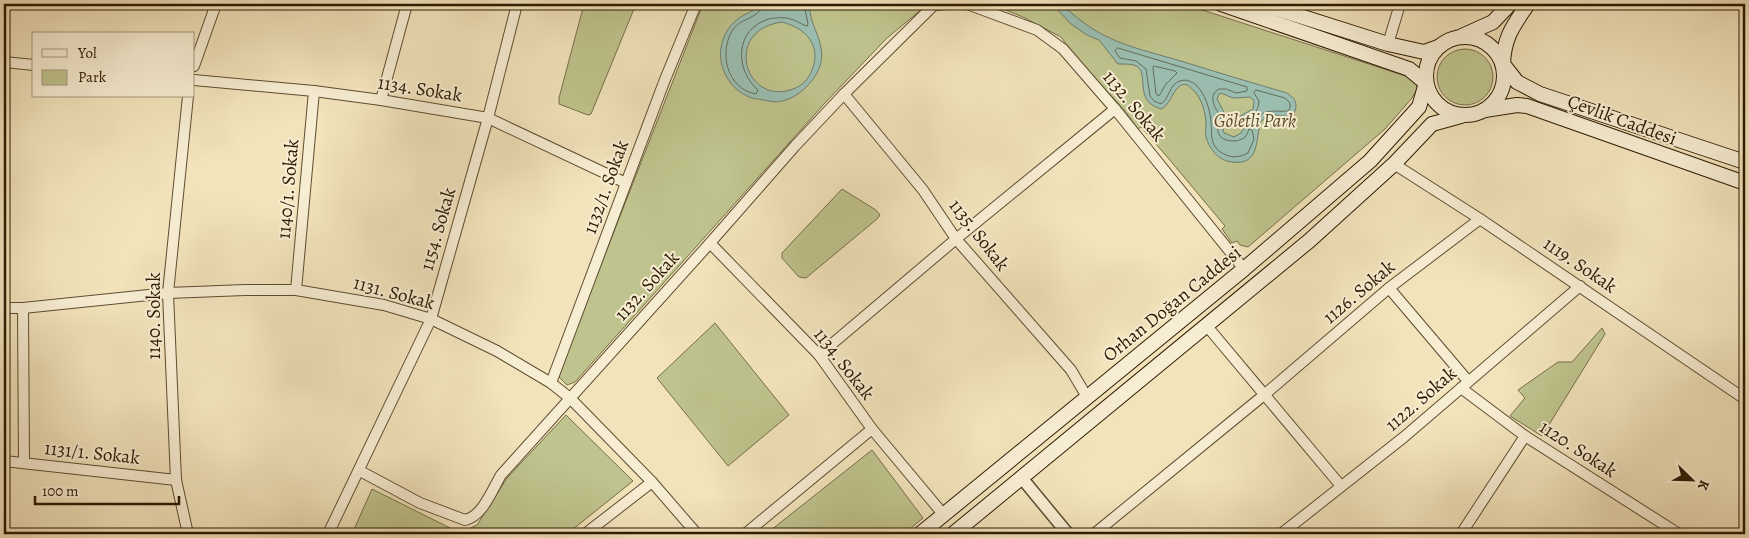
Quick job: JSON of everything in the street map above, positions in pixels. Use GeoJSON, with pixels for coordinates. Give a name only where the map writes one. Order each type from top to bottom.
{"type":"FeatureCollection","features":[{"type":"Feature","properties":{"kind":"main road"},"geometry":{"type":"LineString","coordinates":[[1221,4],[1409,69],[1426,83]]}},
{"type":"Feature","properties":{"kind":"main road"},"geometry":{"type":"LineString","coordinates":[[1262,4],[1388,44],[1424,52],[1493,22],[1510,4]]}},
{"type":"Feature","properties":{"kind":"main road"},"geometry":{"type":"LineString","coordinates":[[953,534],[1309,241],[1394,164],[1432,124],[1461,116],[1473,115],[1485,110],[1495,102],[1502,91],[1504,47],[1509,33],[1528,4]]}},
{"type":"Feature","properties":{"kind":"main road"},"geometry":{"type":"LineString","coordinates":[[1462,36],[1475,37],[1487,43],[1497,52],[1503,64]]}},
{"type":"Feature","properties":{"kind":"main road"},"geometry":{"type":"LineString","coordinates":[[1438,47],[1429,58],[1425,71],[1426,83],[1430,95],[1438,105],[1448,112],[1461,116]]}},
{"type":"Feature","properties":{"kind":"main road","name":"Çevlik Caddesi"},"geometry":{"type":"LineString","coordinates":[[1503,64],[1517,82],[1540,94],[1745,162]]}},
{"type":"Feature","properties":{"kind":"main road","name":"Orhan Doğan Caddesi"},"geometry":{"type":"LineString","coordinates":[[920,534],[1244,269],[1370,161],[1415,111],[1426,83]]}},
{"type":"Feature","properties":{"kind":"main road","name":"Çevlik Caddesi"},"geometry":{"type":"LineString","coordinates":[[1485,110],[1517,105],[1527,106],[1745,183]]}},
{"type":"Feature","properties":{"kind":"street"},"geometry":{"type":"LineString","coordinates":[[195,63],[216,4]]}},
{"type":"Feature","properties":{"kind":"street"},"geometry":{"type":"LineString","coordinates":[[381,100],[407,4]]}},
{"type":"Feature","properties":{"kind":"street","name":"1154. Sokak"},"geometry":{"type":"LineString","coordinates":[[328,534],[431,319],[488,118],[516,4]]}},
{"type":"Feature","properties":{"kind":"street","name":"1132/1. Sokak"},"geometry":{"type":"LineString","coordinates":[[551,383],[664,82],[696,4]]}},
{"type":"Feature","properties":{"kind":"street","name":"1132. Sokak"},"geometry":{"type":"LineString","coordinates":[[360,470],[420,503],[465,520],[480,512],[501,475],[795,146],[844,94],[934,5],[947,4]]}},
{"type":"Feature","properties":{"kind":"street","name":"1132. Sokak"},"geometry":{"type":"LineString","coordinates":[[967,4],[1037,30],[1063,49],[1115,109],[1244,269]]}},
{"type":"Feature","properties":{"kind":"street"},"geometry":{"type":"LineString","coordinates":[[1388,44],[1400,4]]}},
{"type":"Feature","properties":{"kind":"street"},"geometry":{"type":"LineString","coordinates":[[4,62],[32,65]]}},
{"type":"Feature","properties":{"kind":"street","name":"1134. Sokak"},"geometry":{"type":"LineString","coordinates":[[195,80],[314,91],[488,118],[626,183]]}},
{"type":"Feature","properties":{"kind":"street","name":"1140/1. Sokak"},"geometry":{"type":"LineString","coordinates":[[296,290],[314,91]]}},
{"type":"Feature","properties":{"kind":"street","name":"1135. Sokak"},"geometry":{"type":"LineString","coordinates":[[844,94],[923,190],[956,239],[1071,370],[1087,397]]}},
{"type":"Feature","properties":{"kind":"street","name":"1140. Sokak"},"geometry":{"type":"LineString","coordinates":[[188,98],[168,293],[176,480],[188,534]]}},
{"type":"Feature","properties":{"kind":"street"},"geometry":{"type":"LineString","coordinates":[[819,355],[956,239],[1115,109]]}},
{"type":"Feature","properties":{"kind":"street","name":"1119. Sokak"},"geometry":{"type":"LineString","coordinates":[[1394,164],[1480,219],[1745,399]]}},
{"type":"Feature","properties":{"kind":"street","name":"1126. Sokak"},"geometry":{"type":"LineString","coordinates":[[1094,534],[1264,395],[1389,288],[1480,219]]}},
{"type":"Feature","properties":{"kind":"street","name":"1134. Sokak"},"geometry":{"type":"LineString","coordinates":[[710,243],[819,355],[872,428],[943,514]]}},
{"type":"Feature","properties":{"kind":"street","name":"1122. Sokak"},"geometry":{"type":"LineString","coordinates":[[1280,534],[1404,437],[1580,286]]}},
{"type":"Feature","properties":{"kind":"street","name":"1120. Sokak"},"geometry":{"type":"LineString","coordinates":[[1389,288],[1465,384],[1525,436],[1679,534]]}},
{"type":"Feature","properties":{"kind":"street","name":"1131. Sokak"},"geometry":{"type":"LineString","coordinates":[[4,308],[23,308],[168,293],[296,290],[384,305],[431,319],[498,351],[551,383],[570,398],[652,482],[697,534]]}},
{"type":"Feature","properties":{"kind":"street"},"geometry":{"type":"LineString","coordinates":[[23,308],[24,463]]}},
{"type":"Feature","properties":{"kind":"street"},"geometry":{"type":"LineString","coordinates":[[1206,325],[1341,486]]}},
{"type":"Feature","properties":{"kind":"street"},"geometry":{"type":"LineString","coordinates":[[744,534],[872,428]]}},
{"type":"Feature","properties":{"kind":"street"},"geometry":{"type":"LineString","coordinates":[[1461,534],[1525,436]]}},
{"type":"Feature","properties":{"kind":"street","name":"1131/1. Sokak"},"geometry":{"type":"LineString","coordinates":[[4,461],[176,480]]}},
{"type":"Feature","properties":{"kind":"street"},"geometry":{"type":"LineString","coordinates":[[1021,477],[1068,534]]}},
{"type":"Feature","properties":{"kind":"street"},"geometry":{"type":"LineString","coordinates":[[585,534],[652,482]]}},
{"type":"Feature","properties":{"kind":"green space"},"geometry":{"type":"Polygon","coordinates":[[[584,4],[636,4],[591,114],[588,115],[559,104],[584,4]]]}},
{"type":"Feature","properties":{"kind":"green space"},"geometry":{"type":"Polygon","coordinates":[[[703,4],[928,4],[887,38],[824,104],[575,382],[567,385],[559,377],[561,367],[703,4]]]}},
{"type":"Feature","properties":{"kind":"green space","name":"Göletli Park"},"geometry":{"type":"Polygon","coordinates":[[[991,4],[1184,4],[1415,79],[1417,89],[1412,98],[1385,129],[1248,247],[1240,245],[1237,241],[1232,243],[1222,229],[1225,226],[1141,127],[1138,129],[1125,111],[1076,57],[1061,37],[1023,17],[991,4]]]}},
{"type":"Feature","properties":{"kind":"green space"},"geometry":{"type":"Polygon","coordinates":[[[1465,49],[1476,51],[1485,57],[1491,66],[1493,77],[1491,88],[1485,97],[1476,103],[1465,105],[1454,103],[1445,97],[1439,88],[1437,77],[1439,66],[1445,57],[1454,51],[1465,49]]]}},
{"type":"Feature","properties":{"kind":"green space"},"geometry":{"type":"Polygon","coordinates":[[[842,189],[876,210],[880,215],[806,278],[799,277],[782,258],[782,253],[842,189]]]}},
{"type":"Feature","properties":{"kind":"green space"},"geometry":{"type":"Polygon","coordinates":[[[715,323],[789,415],[728,466],[657,378],[715,323]]]}},
{"type":"Feature","properties":{"kind":"green space"},"geometry":{"type":"Polygon","coordinates":[[[1602,328],[1605,334],[1542,436],[1510,416],[1525,398],[1518,390],[1558,362],[1572,362],[1602,328]]]}},
{"type":"Feature","properties":{"kind":"green space"},"geometry":{"type":"Polygon","coordinates":[[[566,415],[633,481],[567,534],[352,534],[372,489],[460,533],[477,525],[507,478],[566,415]]]}},
{"type":"Feature","properties":{"kind":"green space"},"geometry":{"type":"Polygon","coordinates":[[[872,450],[923,518],[904,534],[766,534],[872,450]]]}},
{"type":"Feature","properties":{"kind":"water"},"geometry":{"type":"Polygon","coordinates":[[[758,4],[811,4],[811,17],[821,48],[820,66],[810,83],[800,93],[780,102],[754,99],[742,93],[731,83],[721,63],[721,48],[726,33],[735,21],[758,4]],[[782,22],[763,28],[752,38],[746,51],[747,65],[753,78],[763,87],[776,92],[793,89],[802,84],[811,73],[815,61],[815,53],[810,39],[805,33],[782,22]]]}},
{"type":"Feature","properties":{"kind":"water"},"geometry":{"type":"Polygon","coordinates":[[[1052,4],[1062,4],[1090,27],[1119,42],[1287,93],[1295,102],[1295,111],[1290,116],[1271,115],[1261,121],[1255,149],[1248,160],[1241,162],[1227,161],[1215,154],[1210,146],[1206,137],[1203,106],[1191,87],[1187,85],[1179,86],[1165,107],[1161,109],[1152,105],[1144,93],[1142,73],[1139,68],[1134,65],[1118,64],[1099,40],[1087,35],[1071,24],[1052,4]],[[1221,93],[1217,99],[1226,116],[1224,133],[1234,137],[1241,133],[1244,128],[1240,116],[1253,109],[1254,101],[1250,97],[1233,98],[1221,93]]]}}]}
